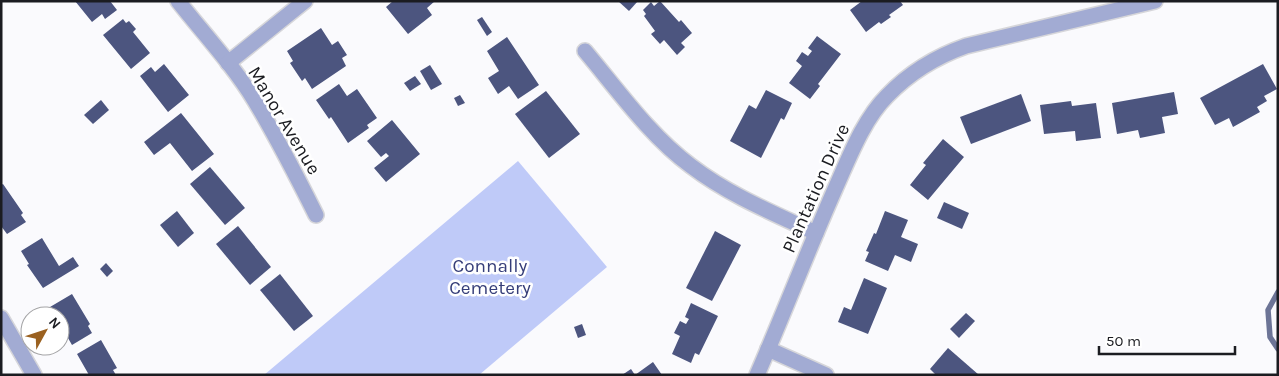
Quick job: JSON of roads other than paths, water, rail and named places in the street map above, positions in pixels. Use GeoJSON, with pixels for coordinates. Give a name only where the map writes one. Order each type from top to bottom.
{"type":"FeatureCollection","features":[{"type":"Feature","properties":{"kind":"street","name":"Manor Avenue"},"geometry":{"type":"LineString","coordinates":[[178,1],[254,100],[293,169],[316,215]]}},
{"type":"Feature","properties":{"kind":"street"},"geometry":{"type":"LineString","coordinates":[[228,64],[305,1]]}},
{"type":"Feature","properties":{"kind":"street","name":"Plantation Drive"},"geometry":{"type":"LineString","coordinates":[[757,375],[859,135],[886,96],[917,68],[942,54],[966,46],[1155,1]]}},
{"type":"Feature","properties":{"kind":"street"},"geometry":{"type":"LineString","coordinates":[[584,51],[651,129],[690,166],[740,198],[816,233]]}},
{"type":"Feature","properties":{"kind":"street"},"geometry":{"type":"LineString","coordinates":[[1,318],[34,375]]}},
{"type":"Feature","properties":{"kind":"street"},"geometry":{"type":"LineString","coordinates":[[768,349],[826,375]]}},
{"type":"Feature","properties":{"kind":"waterway"},"geometry":{"type":"LineString","coordinates":[[1278,292],[1268,310],[1270,337],[1278,349]]}},
{"type":"Feature","properties":{"kind":"park label","name":"Connally Cemetery"},"geometry":{"type":"Point","coordinates":[490,276]}}]}
